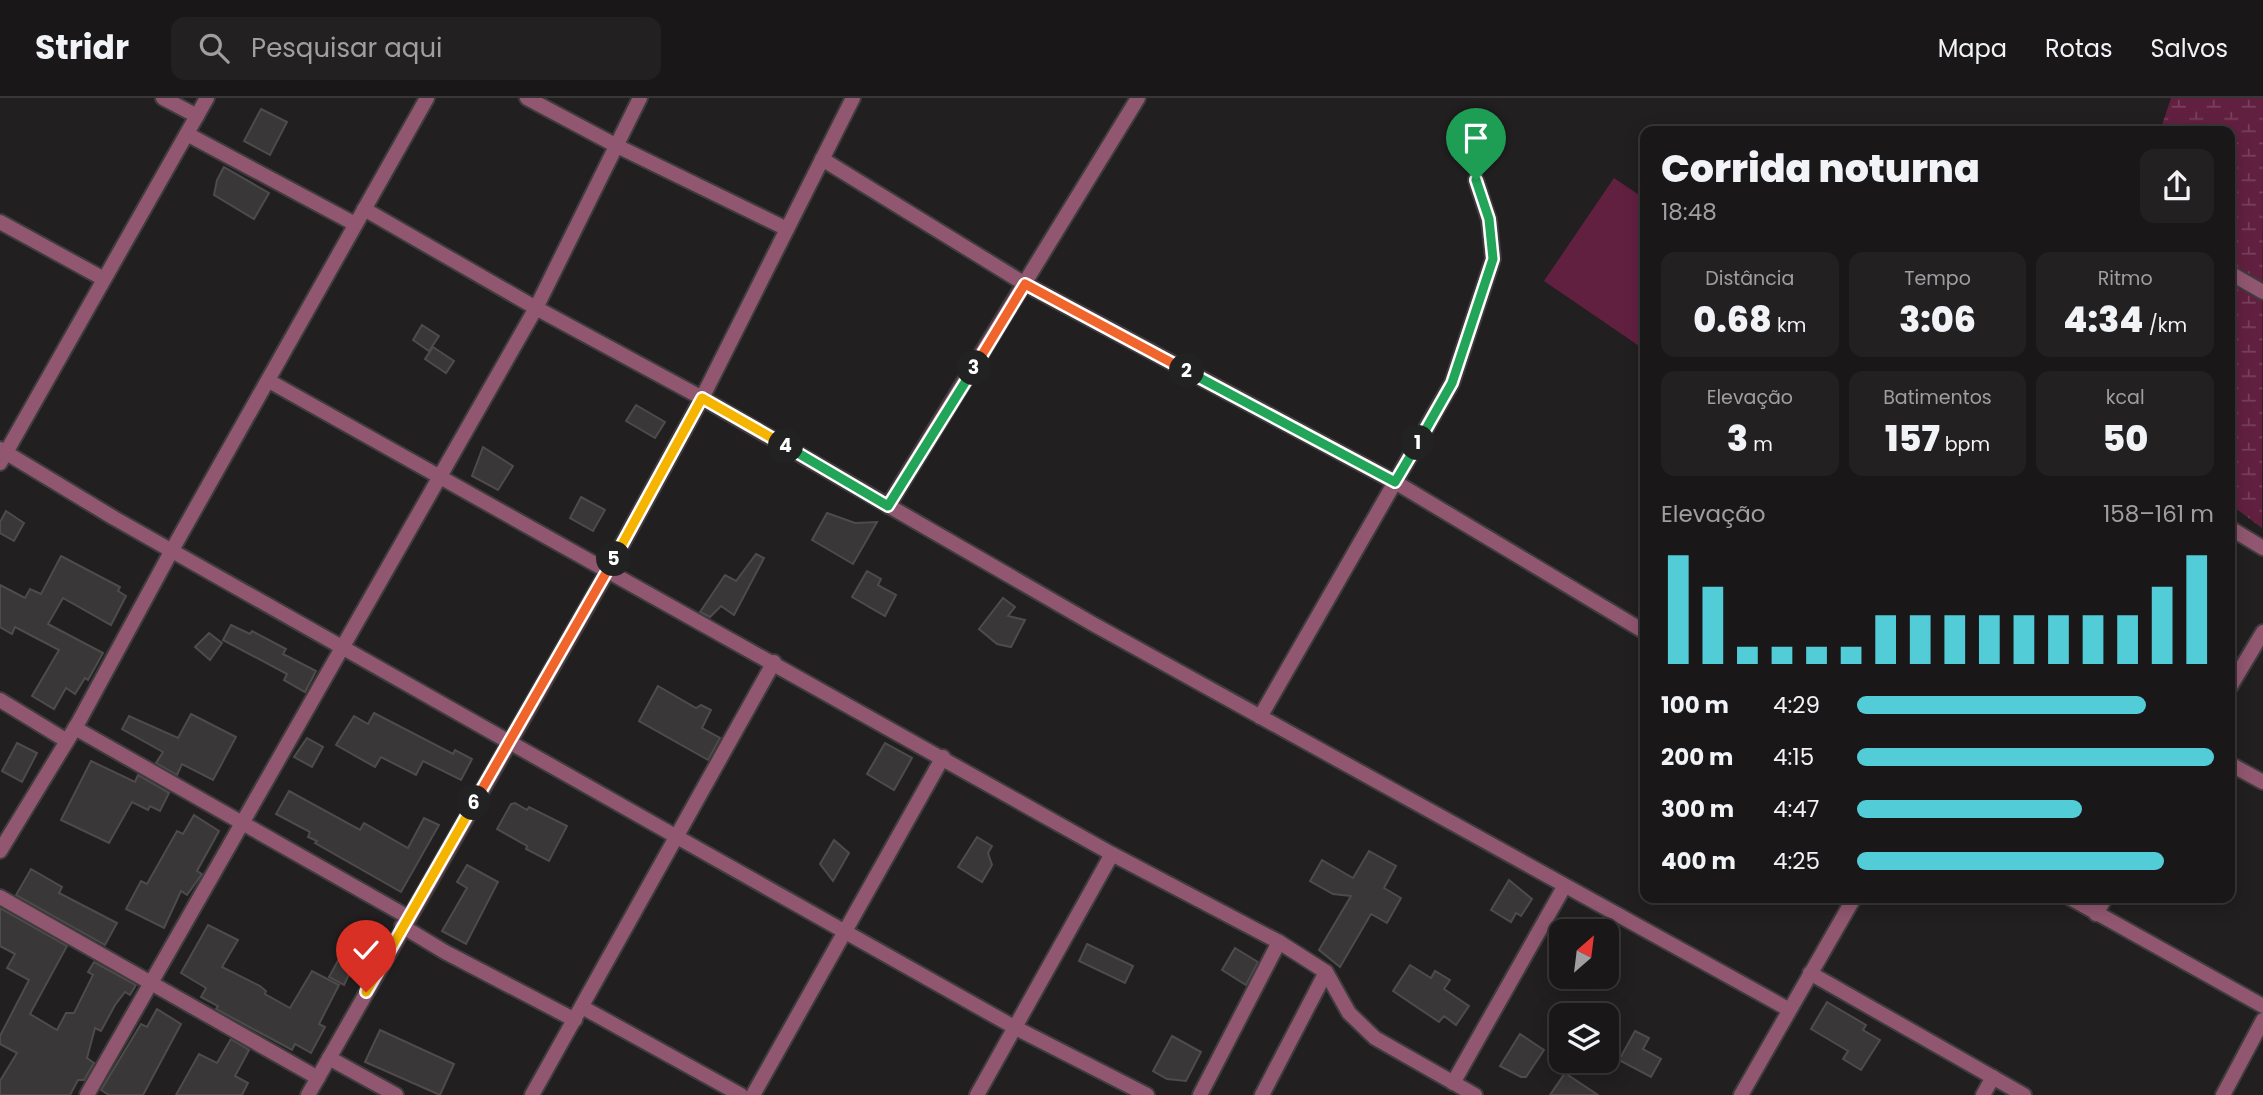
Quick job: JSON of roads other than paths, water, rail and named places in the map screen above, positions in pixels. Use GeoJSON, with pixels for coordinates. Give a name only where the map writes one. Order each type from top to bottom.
{"type":"FeatureCollection","features":[{"type":"Feature","properties":{"kind":"street"},"geometry":{"type":"LineString","coordinates":[[163,98],[197,116]]}},
{"type":"Feature","properties":{"kind":"street"},"geometry":{"type":"LineString","coordinates":[[207,98],[2,455],[1014,1027],[1147,1095]]}},
{"type":"Feature","properties":{"kind":"street"},"geometry":{"type":"LineString","coordinates":[[0,851],[71,735],[427,98]]}},
{"type":"Feature","properties":{"kind":"street"},"geometry":{"type":"LineString","coordinates":[[527,98],[615,145],[787,229]]}},
{"type":"Feature","properties":{"kind":"street"},"geometry":{"type":"LineString","coordinates":[[87,1095],[536,308],[640,98]]}},
{"type":"Feature","properties":{"kind":"street"},"geometry":{"type":"LineString","coordinates":[[309,1095],[405,922],[607,572],[702,398],[853,98]]}},
{"type":"Feature","properties":{"kind":"street"},"geometry":{"type":"LineString","coordinates":[[888,506],[1138,98]]}},
{"type":"Feature","properties":{"kind":"street"},"geometry":{"type":"LineString","coordinates":[[187,134],[355,224]]}},
{"type":"Feature","properties":{"kind":"street"},"geometry":{"type":"LineString","coordinates":[[822,159],[1025,284],[1395,482],[1640,629]]}},
{"type":"Feature","properties":{"kind":"street"},"geometry":{"type":"LineString","coordinates":[[1260,717],[1452,383],[1493,259],[1489,219],[1476,180]]}},
{"type":"Feature","properties":{"kind":"street"},"geometry":{"type":"LineString","coordinates":[[364,209],[536,308],[702,398],[1260,717],[1788,1009]]}},
{"type":"Feature","properties":{"kind":"street"},"geometry":{"type":"LineString","coordinates":[[0,222],[104,279]]}},
{"type":"Feature","properties":{"kind":"street"},"geometry":{"type":"LineString","coordinates":[[2235,276],[2263,292]]}},
{"type":"Feature","properties":{"kind":"street"},"geometry":{"type":"LineString","coordinates":[[269,381],[1112,854],[1279,942],[1326,972],[1349,1013],[1375,1038],[1475,1095]]}},
{"type":"Feature","properties":{"kind":"street"},"geometry":{"type":"LineString","coordinates":[[2235,531],[2263,548]]}},
{"type":"Feature","properties":{"kind":"street"},"geometry":{"type":"LineString","coordinates":[[2235,679],[2263,632]]}},
{"type":"Feature","properties":{"kind":"street"},"geometry":{"type":"LineString","coordinates":[[532,1095],[774,662]]}},
{"type":"Feature","properties":{"kind":"street"},"geometry":{"type":"LineString","coordinates":[[0,700],[243,822],[405,922],[444,952],[579,1013],[741,1095]]}},
{"type":"Feature","properties":{"kind":"street"},"geometry":{"type":"LineString","coordinates":[[753,1095],[943,757]]}},
{"type":"Feature","properties":{"kind":"street"},"geometry":{"type":"LineString","coordinates":[[2235,767],[2263,782]]}},
{"type":"Feature","properties":{"kind":"street"},"geometry":{"type":"LineString","coordinates":[[977,1095],[1112,854]]}},
{"type":"Feature","properties":{"kind":"street"},"geometry":{"type":"LineString","coordinates":[[1452,1083],[1564,887]]}},
{"type":"Feature","properties":{"kind":"street"},"geometry":{"type":"LineString","coordinates":[[0,897],[318,1078]]}},
{"type":"Feature","properties":{"kind":"street"},"geometry":{"type":"LineString","coordinates":[[1741,1095],[1851,903]]}},
{"type":"Feature","properties":{"kind":"street"},"geometry":{"type":"LineString","coordinates":[[2078,903],[2263,1006]]}},
{"type":"Feature","properties":{"kind":"street"},"geometry":{"type":"LineString","coordinates":[[2096,914],[2102,903]]}},
{"type":"Feature","properties":{"kind":"street"},"geometry":{"type":"LineString","coordinates":[[1199,1095],[1279,942]]}},
{"type":"Feature","properties":{"kind":"street"},"geometry":{"type":"LineString","coordinates":[[1262,1095],[1326,972]]}},
{"type":"Feature","properties":{"kind":"street"},"geometry":{"type":"LineString","coordinates":[[1810,973],[2024,1095]]}},
{"type":"Feature","properties":{"kind":"street"},"geometry":{"type":"LineString","coordinates":[[2223,1095],[2263,1020]]}},
{"type":"Feature","properties":{"kind":"street"},"geometry":{"type":"LineString","coordinates":[[329,1058],[396,1095]]}},
{"type":"Feature","properties":{"kind":"street"},"geometry":{"type":"LineString","coordinates":[[1983,1095],[1993,1077]]}}]}
